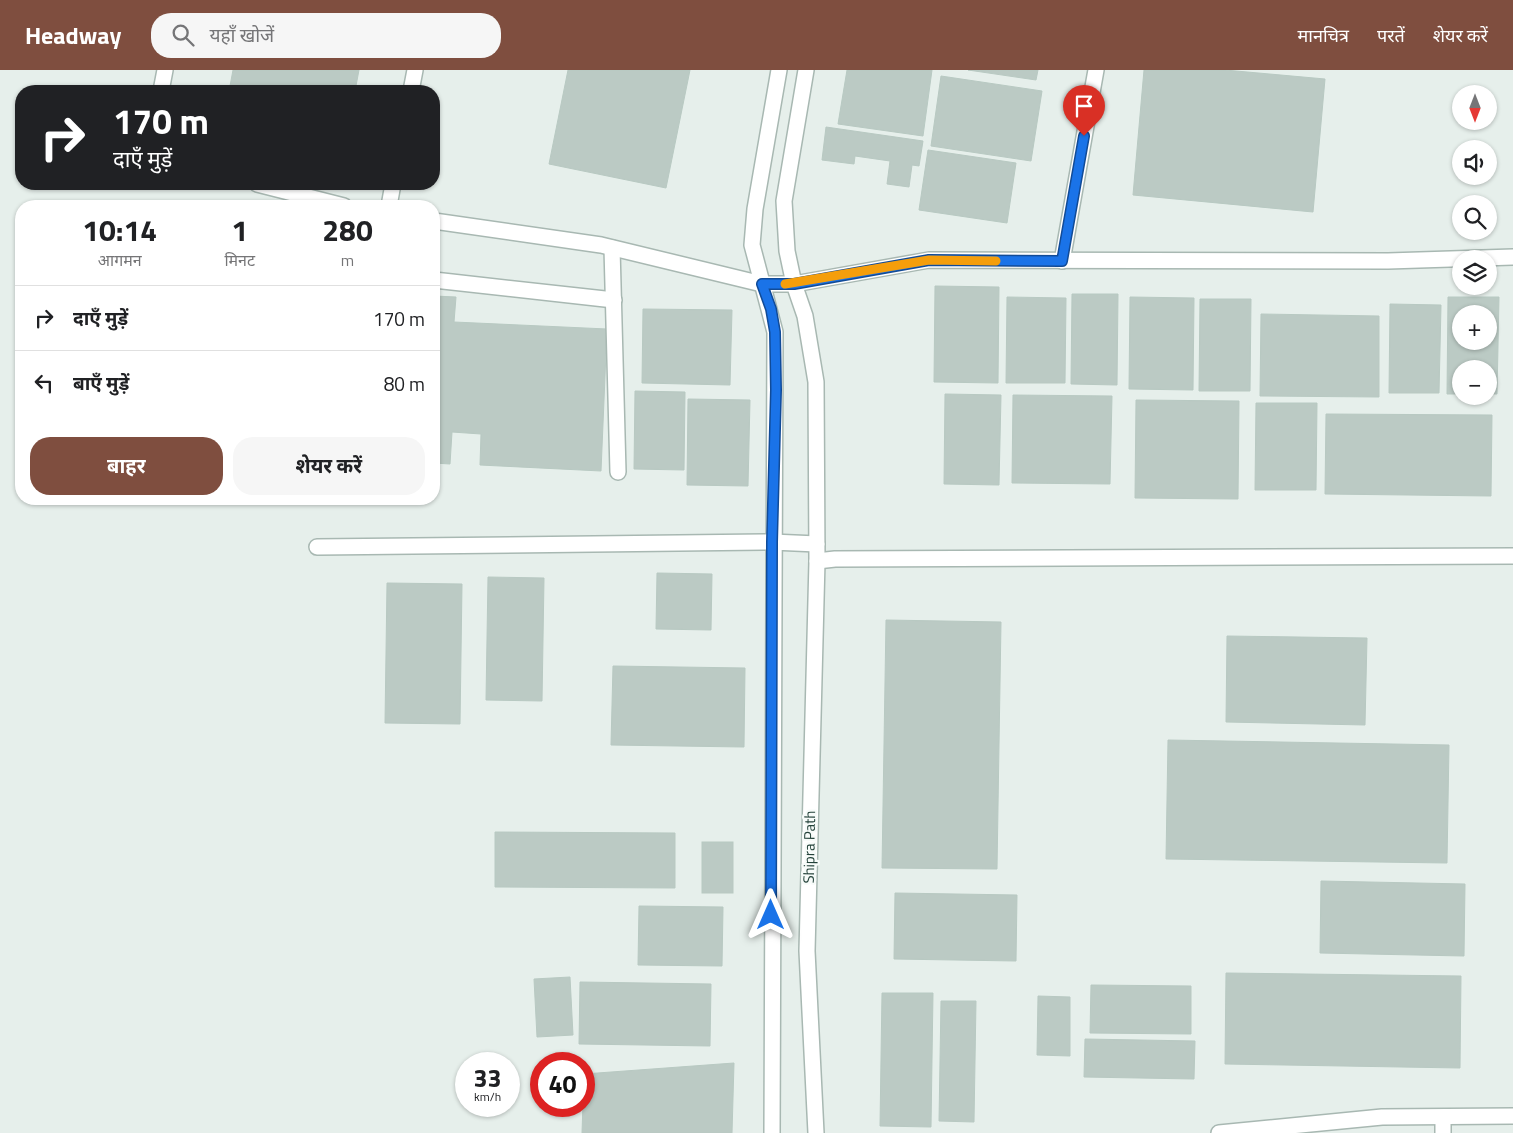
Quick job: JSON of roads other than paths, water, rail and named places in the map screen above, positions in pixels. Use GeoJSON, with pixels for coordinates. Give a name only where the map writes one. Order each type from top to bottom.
{"type":"FeatureCollection","features":[{"type":"Feature","properties":{"kind":"street"},"geometry":{"type":"LineString","coordinates":[[162,85],[164,70]]}},
{"type":"Feature","properties":{"kind":"street"},"geometry":{"type":"LineString","coordinates":[[412,85],[415,70]]}},
{"type":"Feature","properties":{"kind":"street"},"geometry":{"type":"LineString","coordinates":[[772,1133],[772,542],[776,390],[775,332],[771,309],[762,284],[752,245],[755,209],[779,70]]}},
{"type":"Feature","properties":{"kind":"street","name":"Shipra Path"},"geometry":{"type":"LineString","coordinates":[[806,70],[784,201],[787,251],[794,284],[805,316],[816,382],[818,561],[807,951],[816,1133]]}},
{"type":"Feature","properties":{"kind":"street"},"geometry":{"type":"LineString","coordinates":[[1062,261],[1096,70]]}},
{"type":"Feature","properties":{"kind":"street"},"geometry":{"type":"LineString","coordinates":[[281,190],[320,200]]}},
{"type":"Feature","properties":{"kind":"street"},"geometry":{"type":"LineString","coordinates":[[440,222],[612,248],[762,284],[794,284],[929,260],[1379,261],[1513,257]]}},
{"type":"Feature","properties":{"kind":"street"},"geometry":{"type":"LineString","coordinates":[[612,248],[618,472]]}},
{"type":"Feature","properties":{"kind":"street"},"geometry":{"type":"LineString","coordinates":[[440,281],[614,300]]}},
{"type":"Feature","properties":{"kind":"street"},"geometry":{"type":"LineString","coordinates":[[318,547],[772,542],[817,544]]}},
{"type":"Feature","properties":{"kind":"street"},"geometry":{"type":"LineString","coordinates":[[818,561],[835,559],[1513,556]]}},
{"type":"Feature","properties":{"kind":"street"},"geometry":{"type":"LineString","coordinates":[[1219,1133],[1382,1117],[1513,1116]]}},
{"type":"Feature","properties":{"kind":"street"},"geometry":{"type":"LineString","coordinates":[[1443,1117],[1444,1133]]}}]}
